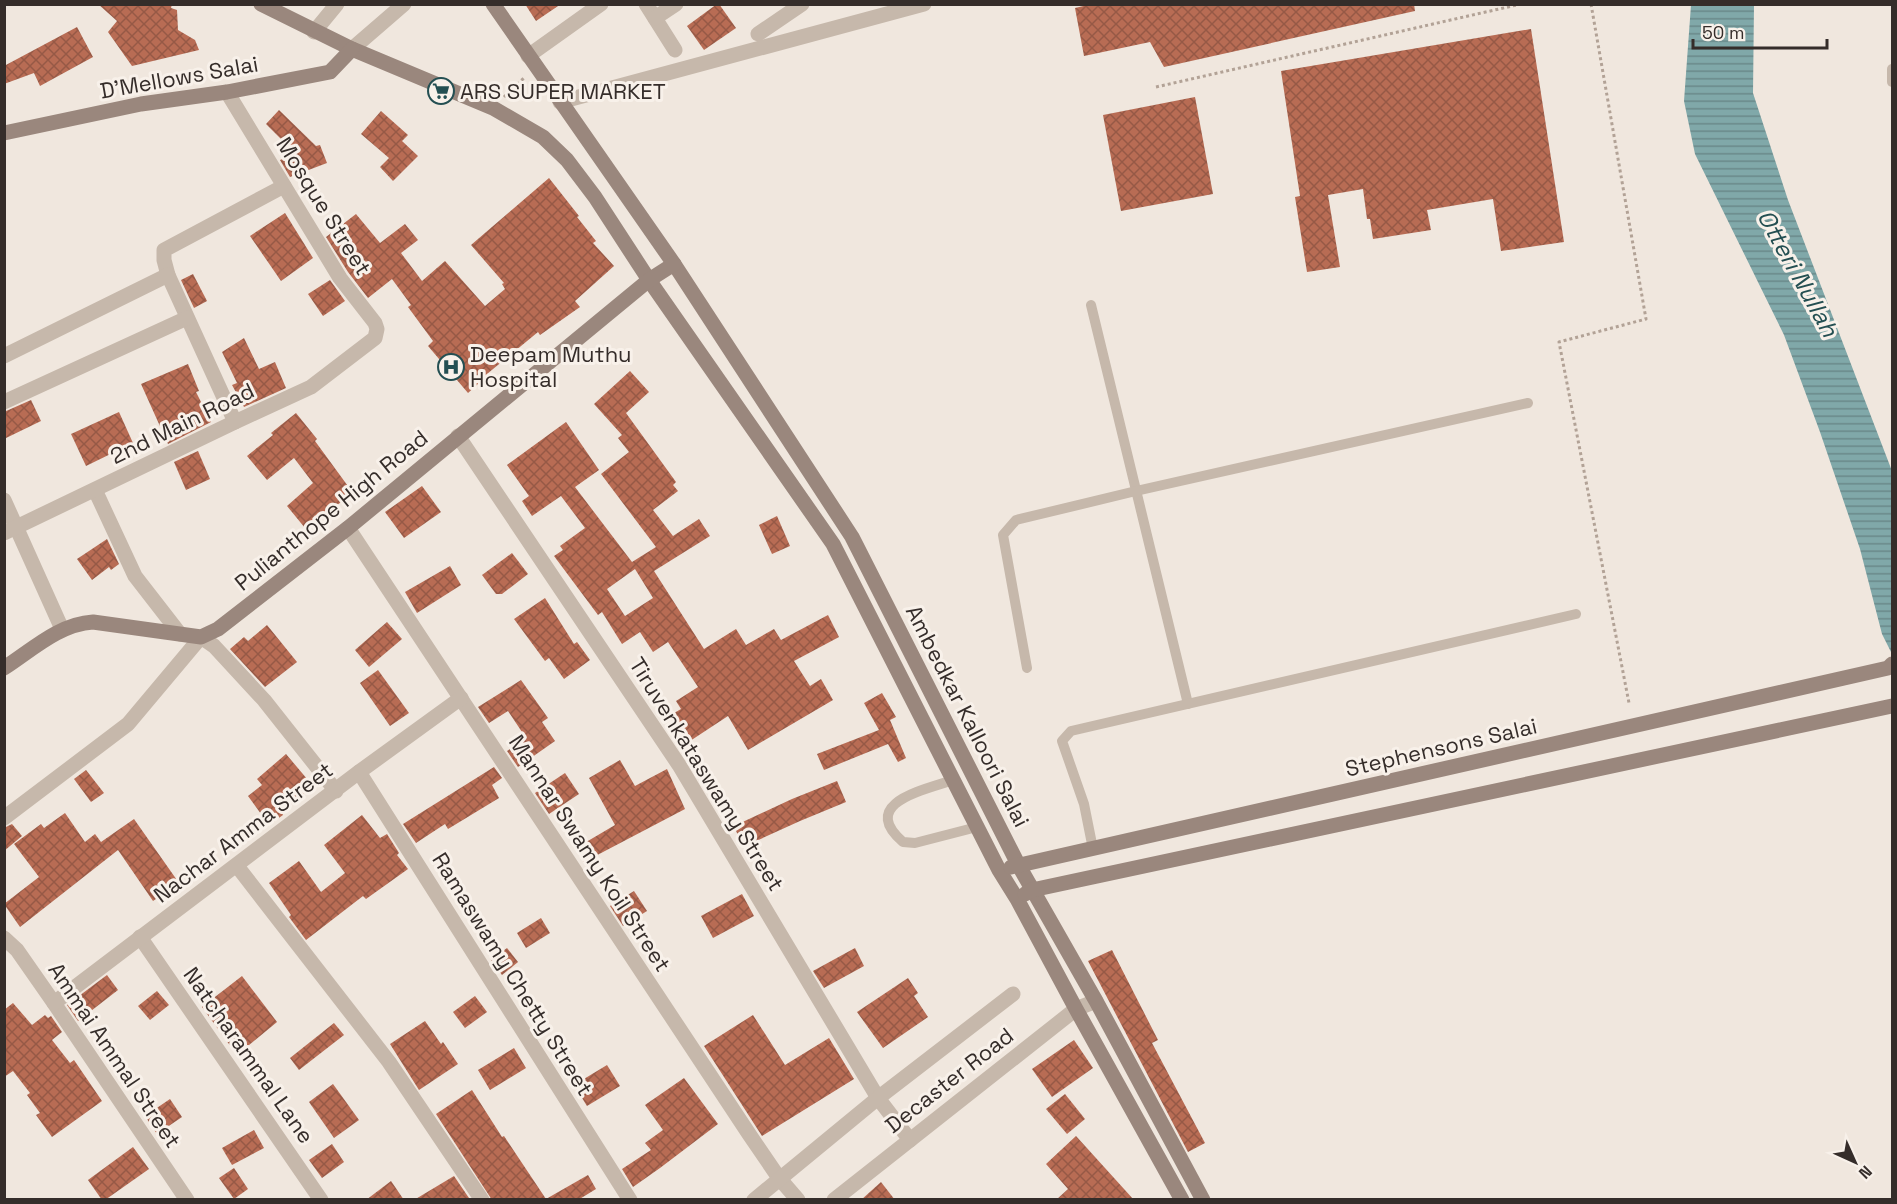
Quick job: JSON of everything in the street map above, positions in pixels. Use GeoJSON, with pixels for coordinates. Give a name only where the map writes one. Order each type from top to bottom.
{"type":"FeatureCollection","features":[{"type":"Feature","properties":{"kind":"main road","name":"Ambedkar Kalloori Salai"},"geometry":{"type":"LineString","coordinates":[[261,4],[314,32],[493,108],[543,137],[567,160],[595,196],[649,280],[833,544],[999,870],[1182,1200]]}},
{"type":"Feature","properties":{"kind":"main road","name":"Ambedkar Kalloori Salai"},"geometry":{"type":"LineString","coordinates":[[493,4],[674,264],[852,537],[1019,866],[1096,1001],[1203,1200]]}},
{"type":"Feature","properties":{"kind":"main road","name":"D'Mellows Salai"},"geometry":{"type":"LineString","coordinates":[[4,133],[141,104],[226,92],[330,72],[352,49]]}},
{"type":"Feature","properties":{"kind":"main road","name":"Pulianthope High Road"},"geometry":{"type":"LineString","coordinates":[[201,637],[209,635],[230,621],[348,528],[649,280],[674,264]]}},
{"type":"Feature","properties":{"kind":"main road"},"geometry":{"type":"LineString","coordinates":[[4,668],[62,629],[78,623],[93,622],[201,637]]}},
{"type":"Feature","properties":{"kind":"main road","name":"Stephensons Salai"},"geometry":{"type":"LineString","coordinates":[[999,870],[1890,666]]}},
{"type":"Feature","properties":{"kind":"main road"},"geometry":{"type":"LineString","coordinates":[[1017,899],[1032,890],[1893,706]]}},
{"type":"Feature","properties":{"kind":"street"},"geometry":{"type":"LineString","coordinates":[[314,32],[338,4]]}},
{"type":"Feature","properties":{"kind":"street"},"geometry":{"type":"LineString","coordinates":[[352,49],[404,4]]}},
{"type":"Feature","properties":{"kind":"street"},"geometry":{"type":"LineString","coordinates":[[532,62],[601,4]]}},
{"type":"Feature","properties":{"kind":"street"},"geometry":{"type":"LineString","coordinates":[[646,4],[675,50]]}},
{"type":"Feature","properties":{"kind":"street"},"geometry":{"type":"LineString","coordinates":[[655,18],[676,4]]}},
{"type":"Feature","properties":{"kind":"street"},"geometry":{"type":"LineString","coordinates":[[758,34],[802,4]]}},
{"type":"Feature","properties":{"kind":"street"},"geometry":{"type":"LineString","coordinates":[[560,102],[924,4]]}},
{"type":"Feature","properties":{"kind":"street","name":"Mosque Street"},"geometry":{"type":"LineString","coordinates":[[226,92],[340,278],[375,323],[377,329],[375,338],[371,342]]}},
{"type":"Feature","properties":{"kind":"street"},"geometry":{"type":"LineString","coordinates":[[236,422],[168,275],[164,250],[284,186]]}},
{"type":"Feature","properties":{"kind":"street"},"geometry":{"type":"LineString","coordinates":[[4,356],[168,275]]}},
{"type":"Feature","properties":{"kind":"street"},"geometry":{"type":"LineString","coordinates":[[4,402],[187,318]]}},
{"type":"Feature","properties":{"kind":"street","name":"2nd Main Road"},"geometry":{"type":"LineString","coordinates":[[11,530],[311,387],[371,342]]}},
{"type":"Feature","properties":{"kind":"street","name":"Tiruvenkataswamy Street"},"geometry":{"type":"LineString","coordinates":[[458,436],[679,765],[878,1098],[910,1140]]}},
{"type":"Feature","properties":{"kind":"street"},"geometry":{"type":"LineString","coordinates":[[95,490],[135,576],[180,634]]}},
{"type":"Feature","properties":{"kind":"street"},"geometry":{"type":"LineString","coordinates":[[4,500],[11,530],[62,629]]}},
{"type":"Feature","properties":{"kind":"street","name":"Mannar Swamy Koil Street"},"geometry":{"type":"LineString","coordinates":[[348,528],[780,1178],[798,1200]]}},
{"type":"Feature","properties":{"kind":"street"},"geometry":{"type":"LineString","coordinates":[[4,818],[128,724],[201,637],[214,646],[264,700],[336,791]]}},
{"type":"Feature","properties":{"kind":"street","name":"Nachar Amma Street"},"geometry":{"type":"LineString","coordinates":[[54,1003],[359,772],[461,698]]}},
{"type":"Feature","properties":{"kind":"street","name":"Ramaswamy Chetty Street"},"geometry":{"type":"LineString","coordinates":[[359,772],[630,1200]]}},
{"type":"Feature","properties":{"kind":"street"},"geometry":{"type":"LineString","coordinates":[[237,866],[389,1062],[482,1200]]}},
{"type":"Feature","properties":{"kind":"street","name":"Natcharammal Lane"},"geometry":{"type":"LineString","coordinates":[[140,937],[321,1200]]}},
{"type":"Feature","properties":{"kind":"street","name":"Ammai Ammal Street"},"geometry":{"type":"LineString","coordinates":[[4,938],[16,950],[54,1003],[187,1200]]}},
{"type":"Feature","properties":{"kind":"street"},"geometry":{"type":"LineString","coordinates":[[754,1200],[878,1098],[1013,994]]}},
{"type":"Feature","properties":{"kind":"street","name":"Decaster Road"},"geometry":{"type":"LineString","coordinates":[[834,1200],[1076,1009],[1096,1001]]}},
{"type":"Feature","properties":{"kind":"lane"},"geometry":{"type":"LineString","coordinates":[[1893,69],[1893,82]]}},
{"type":"Feature","properties":{"kind":"lane"},"geometry":{"type":"LineString","coordinates":[[1091,305],[1188,704]]}},
{"type":"Feature","properties":{"kind":"lane"},"geometry":{"type":"LineString","coordinates":[[1027,668],[1003,535],[1016,520],[1528,403]]}},
{"type":"Feature","properties":{"kind":"lane"},"geometry":{"type":"LineString","coordinates":[[1093,849],[1084,804],[1062,741],[1071,731],[1576,614]]}},
{"type":"Feature","properties":{"kind":"lane"},"geometry":{"type":"LineString","coordinates":[[953,780],[898,801],[889,810],[887,819],[890,826],[903,842],[915,843],[977,827]]}},
{"type":"Feature","properties":{"kind":"path"},"geometry":{"type":"LineString","coordinates":[[1156,87],[1521,4]]}},
{"type":"Feature","properties":{"kind":"path"},"geometry":{"type":"LineString","coordinates":[[1591,4],[1646,319],[1559,342],[1629,704]]}},
{"type":"Feature","properties":{"kind":"path"},"geometry":{"type":"LineString","coordinates":[[493,108],[532,62]]}},
{"type":"Feature","properties":{"kind":"water","name":"Otteri Nullah"},"geometry":{"type":"Polygon","coordinates":[[[1691,5],[1754,5],[1753,93],[1788,200],[1892,471],[1892,654],[1882,634],[1860,549],[1784,335],[1695,154],[1684,101],[1691,5]]]}},
{"type":"Feature","properties":{"kind":"building"},"geometry":{"type":"Polygon","coordinates":[[[98,4],[172,4],[171,8],[177,10],[178,30],[195,40],[199,50],[132,66],[108,32],[117,21],[98,4]]]}},
{"type":"Feature","properties":{"kind":"building"},"geometry":{"type":"Polygon","coordinates":[[[525,4],[561,4],[536,21],[525,4]]]}},
{"type":"Feature","properties":{"kind":"building"},"geometry":{"type":"Polygon","coordinates":[[[717,4],[736,28],[704,50],[687,26],[717,4]]]}},
{"type":"Feature","properties":{"kind":"building"},"geometry":{"type":"Polygon","coordinates":[[[1092,4],[1414,4],[1415,11],[1164,67],[1150,42],[1084,56],[1075,8],[1092,4]]]}},
{"type":"Feature","properties":{"kind":"building"},"geometry":{"type":"Polygon","coordinates":[[[77,27],[93,57],[40,86],[34,73],[4,84],[4,66],[77,27]]]}},
{"type":"Feature","properties":{"kind":"building"},"geometry":{"type":"Polygon","coordinates":[[[1531,29],[1564,242],[1501,251],[1493,199],[1427,210],[1431,230],[1373,239],[1370,219],[1367,219],[1363,189],[1328,195],[1340,267],[1307,272],[1295,197],[1300,196],[1281,71],[1531,29]]]}},
{"type":"Feature","properties":{"kind":"building"},"geometry":{"type":"Polygon","coordinates":[[[1195,97],[1213,194],[1121,211],[1103,115],[1195,97]]]}},
{"type":"Feature","properties":{"kind":"building"},"geometry":{"type":"Polygon","coordinates":[[[279,110],[316,146],[320,145],[327,163],[290,177],[280,160],[296,154],[266,124],[279,110]]]}},
{"type":"Feature","properties":{"kind":"building"},"geometry":{"type":"Polygon","coordinates":[[[381,111],[408,135],[402,141],[418,156],[393,181],[380,167],[389,158],[361,134],[381,111]]]}},
{"type":"Feature","properties":{"kind":"building"},"geometry":{"type":"Polygon","coordinates":[[[549,178],[596,241],[593,243],[614,266],[575,301],[580,307],[540,335],[538,332],[487,374],[468,393],[428,346],[433,341],[408,307],[411,305],[392,279],[368,298],[326,237],[356,214],[380,243],[405,224],[418,240],[401,253],[422,281],[445,261],[485,306],[505,289],[502,284],[504,283],[471,245],[549,178]]]}},
{"type":"Feature","properties":{"kind":"building"},"geometry":{"type":"Polygon","coordinates":[[[285,213],[313,258],[281,281],[250,236],[285,213]]]}},
{"type":"Feature","properties":{"kind":"building"},"geometry":{"type":"Polygon","coordinates":[[[193,274],[207,301],[194,308],[181,280],[193,274]]]}},
{"type":"Feature","properties":{"kind":"building"},"geometry":{"type":"Polygon","coordinates":[[[330,280],[345,301],[323,316],[308,294],[330,280]]]}},
{"type":"Feature","properties":{"kind":"building"},"geometry":{"type":"Polygon","coordinates":[[[244,338],[259,369],[275,362],[286,388],[244,407],[232,385],[237,383],[222,352],[244,338]]]}},
{"type":"Feature","properties":{"kind":"building"},"geometry":{"type":"Polygon","coordinates":[[[188,364],[199,391],[196,392],[211,422],[168,444],[141,384],[188,364]]]}},
{"type":"Feature","properties":{"kind":"building"},"geometry":{"type":"Polygon","coordinates":[[[630,371],[649,392],[626,413],[676,482],[673,485],[678,491],[653,510],[673,536],[699,519],[710,536],[654,571],[704,649],[736,629],[746,645],[774,629],[781,640],[828,615],[839,637],[794,661],[810,686],[821,679],[833,700],[748,750],[728,716],[687,743],[669,716],[681,709],[676,701],[698,687],[668,642],[653,652],[640,632],[622,644],[602,612],[598,615],[554,556],[563,550],[560,546],[585,528],[561,496],[532,516],[522,501],[529,496],[507,465],[566,422],[599,470],[575,487],[632,562],[656,547],[601,474],[629,452],[618,438],[622,435],[594,404],[630,371]],[[635,569],[607,589],[625,616],[653,598],[635,569]]]}},
{"type":"Feature","properties":{"kind":"building"},"geometry":{"type":"Polygon","coordinates":[[[31,400],[41,421],[4,439],[4,412],[31,400]]]}},
{"type":"Feature","properties":{"kind":"building"},"geometry":{"type":"Polygon","coordinates":[[[119,412],[133,443],[86,466],[71,434],[119,412]]]}},
{"type":"Feature","properties":{"kind":"building"},"geometry":{"type":"Polygon","coordinates":[[[296,413],[317,439],[315,441],[353,493],[305,528],[287,506],[313,483],[294,458],[267,480],[247,456],[296,413]]]}},
{"type":"Feature","properties":{"kind":"building"},"geometry":{"type":"Polygon","coordinates":[[[198,451],[210,479],[186,490],[174,462],[198,451]]]}},
{"type":"Feature","properties":{"kind":"building"},"geometry":{"type":"Polygon","coordinates":[[[422,486],[441,512],[404,538],[385,512],[422,486]]]}},
{"type":"Feature","properties":{"kind":"building"},"geometry":{"type":"Polygon","coordinates":[[[777,516],[790,546],[772,554],[759,525],[777,516]]]}},
{"type":"Feature","properties":{"kind":"building"},"geometry":{"type":"Polygon","coordinates":[[[107,539],[119,564],[111,570],[109,567],[92,580],[77,559],[107,539]]]}},
{"type":"Feature","properties":{"kind":"building"},"geometry":{"type":"Polygon","coordinates":[[[512,553],[528,574],[502,594],[496,594],[482,575],[512,553]]]}},
{"type":"Feature","properties":{"kind":"building"},"geometry":{"type":"Polygon","coordinates":[[[450,566],[461,585],[417,613],[405,592],[450,566]]]}},
{"type":"Feature","properties":{"kind":"building"},"geometry":{"type":"Polygon","coordinates":[[[545,598],[574,644],[577,642],[590,660],[564,679],[549,658],[545,661],[514,619],[545,598]]]}},
{"type":"Feature","properties":{"kind":"building"},"geometry":{"type":"Polygon","coordinates":[[[387,622],[402,639],[369,667],[355,650],[387,622]]]}},
{"type":"Feature","properties":{"kind":"building"},"geometry":{"type":"Polygon","coordinates":[[[267,625],[297,662],[265,687],[230,649],[244,637],[248,641],[267,625]]]}},
{"type":"Feature","properties":{"kind":"building"},"geometry":{"type":"Polygon","coordinates":[[[378,670],[409,713],[390,726],[360,683],[378,670]]]}},
{"type":"Feature","properties":{"kind":"building"},"geometry":{"type":"Polygon","coordinates":[[[521,680],[548,718],[542,722],[555,741],[518,767],[507,751],[526,738],[508,711],[489,723],[478,707],[521,680]]]}},
{"type":"Feature","properties":{"kind":"building"},"geometry":{"type":"Polygon","coordinates":[[[882,693],[896,717],[890,720],[906,758],[898,762],[888,744],[824,770],[817,754],[879,730],[864,703],[882,693]]]}},
{"type":"Feature","properties":{"kind":"building"},"geometry":{"type":"Polygon","coordinates":[[[286,754],[313,786],[282,813],[283,815],[269,825],[248,796],[262,785],[257,779],[286,754]]]}},
{"type":"Feature","properties":{"kind":"building"},"geometry":{"type":"Polygon","coordinates":[[[620,760],[635,786],[667,769],[685,809],[584,862],[576,848],[615,825],[589,778],[620,760]]]}},
{"type":"Feature","properties":{"kind":"building"},"geometry":{"type":"Polygon","coordinates":[[[494,767],[502,778],[492,785],[499,798],[448,829],[445,824],[416,843],[403,824],[494,767]]]}},
{"type":"Feature","properties":{"kind":"building"},"geometry":{"type":"Polygon","coordinates":[[[86,770],[104,793],[91,802],[74,779],[86,770]]]}},
{"type":"Feature","properties":{"kind":"building"},"geometry":{"type":"Polygon","coordinates":[[[565,773],[579,794],[549,814],[535,793],[565,773]]]}},
{"type":"Feature","properties":{"kind":"building"},"geometry":{"type":"Polygon","coordinates":[[[837,781],[846,802],[743,847],[734,826],[837,781]]]}},
{"type":"Feature","properties":{"kind":"building"},"geometry":{"type":"Polygon","coordinates":[[[65,813],[85,842],[95,834],[101,842],[134,819],[179,883],[153,901],[118,850],[20,927],[4,904],[39,877],[14,844],[41,824],[44,828],[65,813]]]}},
{"type":"Feature","properties":{"kind":"building"},"geometry":{"type":"Polygon","coordinates":[[[362,815],[380,838],[387,834],[399,853],[397,855],[408,869],[366,899],[363,896],[306,940],[269,883],[299,861],[321,892],[345,873],[324,845],[362,815]]]}},
{"type":"Feature","properties":{"kind":"building"},"geometry":{"type":"Polygon","coordinates":[[[12,824],[22,836],[4,851],[4,828],[12,824]]]}},
{"type":"Feature","properties":{"kind":"building"},"geometry":{"type":"Polygon","coordinates":[[[634,891],[647,911],[623,926],[610,906],[634,891]]]}},
{"type":"Feature","properties":{"kind":"building"},"geometry":{"type":"Polygon","coordinates":[[[742,894],[754,916],[713,938],[701,916],[742,894]]]}},
{"type":"Feature","properties":{"kind":"building"},"geometry":{"type":"Polygon","coordinates":[[[541,918],[550,933],[526,948],[517,933],[541,918]]]}},
{"type":"Feature","properties":{"kind":"building"},"geometry":{"type":"Polygon","coordinates":[[[507,948],[518,962],[502,975],[491,960],[507,948]]]}},
{"type":"Feature","properties":{"kind":"building"},"geometry":{"type":"Polygon","coordinates":[[[855,948],[864,966],[824,988],[813,971],[855,948]]]}},
{"type":"Feature","properties":{"kind":"building"},"geometry":{"type":"Polygon","coordinates":[[[1112,950],[1158,1040],[1152,1043],[1205,1143],[1188,1152],[1088,961],[1112,950]]]}},
{"type":"Feature","properties":{"kind":"building"},"geometry":{"type":"Polygon","coordinates":[[[107,975],[118,990],[78,1021],[67,1005],[107,975]]]}},
{"type":"Feature","properties":{"kind":"building"},"geometry":{"type":"Polygon","coordinates":[[[242,976],[277,1022],[237,1055],[202,1007],[242,976]]]}},
{"type":"Feature","properties":{"kind":"building"},"geometry":{"type":"Polygon","coordinates":[[[908,978],[918,993],[914,996],[928,1017],[883,1048],[857,1012],[908,978]]]}},
{"type":"Feature","properties":{"kind":"building"},"geometry":{"type":"Polygon","coordinates":[[[157,991],[169,1005],[150,1020],[138,1006],[157,991]]]}},
{"type":"Feature","properties":{"kind":"building"},"geometry":{"type":"Polygon","coordinates":[[[475,996],[487,1012],[465,1028],[453,1012],[475,996]]]}},
{"type":"Feature","properties":{"kind":"building"},"geometry":{"type":"Polygon","coordinates":[[[13,1003],[32,1025],[45,1015],[48,1018],[51,1016],[62,1032],[52,1040],[70,1063],[74,1060],[102,1101],[52,1137],[36,1115],[40,1113],[27,1095],[30,1093],[13,1071],[4,1077],[4,1010],[13,1003]]]}},
{"type":"Feature","properties":{"kind":"building"},"geometry":{"type":"Polygon","coordinates":[[[753,1015],[785,1065],[829,1038],[854,1079],[762,1136],[704,1046],[753,1015]]]}},
{"type":"Feature","properties":{"kind":"building"},"geometry":{"type":"Polygon","coordinates":[[[425,1021],[458,1064],[419,1090],[390,1044],[425,1021]]]}},
{"type":"Feature","properties":{"kind":"building"},"geometry":{"type":"Polygon","coordinates":[[[334,1023],[344,1035],[299,1070],[290,1058],[334,1023]]]}},
{"type":"Feature","properties":{"kind":"building"},"geometry":{"type":"Polygon","coordinates":[[[1074,1040],[1093,1068],[1052,1097],[1032,1069],[1074,1040]]]}},
{"type":"Feature","properties":{"kind":"building"},"geometry":{"type":"Polygon","coordinates":[[[514,1048],[526,1068],[490,1090],[478,1070],[514,1048]]]}},
{"type":"Feature","properties":{"kind":"building"},"geometry":{"type":"Polygon","coordinates":[[[607,1065],[620,1086],[587,1106],[574,1085],[607,1065]]]}},
{"type":"Feature","properties":{"kind":"building"},"geometry":{"type":"Polygon","coordinates":[[[684,1078],[718,1124],[633,1187],[622,1169],[651,1150],[645,1143],[663,1130],[645,1105],[684,1078]]]}},
{"type":"Feature","properties":{"kind":"building"},"geometry":{"type":"Polygon","coordinates":[[[333,1084],[359,1120],[334,1138],[309,1102],[333,1084]]]}},
{"type":"Feature","properties":{"kind":"building"},"geometry":{"type":"Polygon","coordinates":[[[472,1090],[546,1199],[588,1175],[596,1189],[578,1200],[492,1200],[436,1114],[472,1090]]]}},
{"type":"Feature","properties":{"kind":"building"},"geometry":{"type":"Polygon","coordinates":[[[1065,1094],[1085,1119],[1067,1134],[1046,1109],[1065,1094]]]}},
{"type":"Feature","properties":{"kind":"building"},"geometry":{"type":"Polygon","coordinates":[[[170,1099],[182,1117],[157,1134],[145,1116],[170,1099]]]}},
{"type":"Feature","properties":{"kind":"building"},"geometry":{"type":"Polygon","coordinates":[[[254,1130],[264,1148],[232,1165],[222,1148],[254,1130]]]}},
{"type":"Feature","properties":{"kind":"building"},"geometry":{"type":"Polygon","coordinates":[[[1076,1136],[1134,1200],[1056,1200],[1068,1189],[1046,1164],[1076,1136]]]}},
{"type":"Feature","properties":{"kind":"building"},"geometry":{"type":"Polygon","coordinates":[[[332,1144],[344,1162],[322,1178],[309,1160],[332,1144]]]}},
{"type":"Feature","properties":{"kind":"building"},"geometry":{"type":"Polygon","coordinates":[[[133,1147],[149,1169],[102,1200],[88,1180],[133,1147]]]}},
{"type":"Feature","properties":{"kind":"building"},"geometry":{"type":"Polygon","coordinates":[[[234,1168],[248,1189],[234,1199],[219,1178],[234,1168]]]}},
{"type":"Feature","properties":{"kind":"building"},"geometry":{"type":"Polygon","coordinates":[[[454,1176],[469,1198],[414,1200],[454,1176]]]}},
{"type":"Feature","properties":{"kind":"building"},"geometry":{"type":"Polygon","coordinates":[[[391,1181],[404,1200],[366,1200],[391,1181]]]}},
{"type":"Feature","properties":{"kind":"building"},"geometry":{"type":"Polygon","coordinates":[[[881,1182],[895,1200],[861,1200],[881,1182]]]}},
{"type":"Feature","properties":{"kind":"place","name":"ARS SUPER MARKET"},"geometry":{"type":"Point","coordinates":[441,91]}},
{"type":"Feature","properties":{"kind":"place","name":"Deepam Muthu Hospital"},"geometry":{"type":"Point","coordinates":[451,367]}}]}
